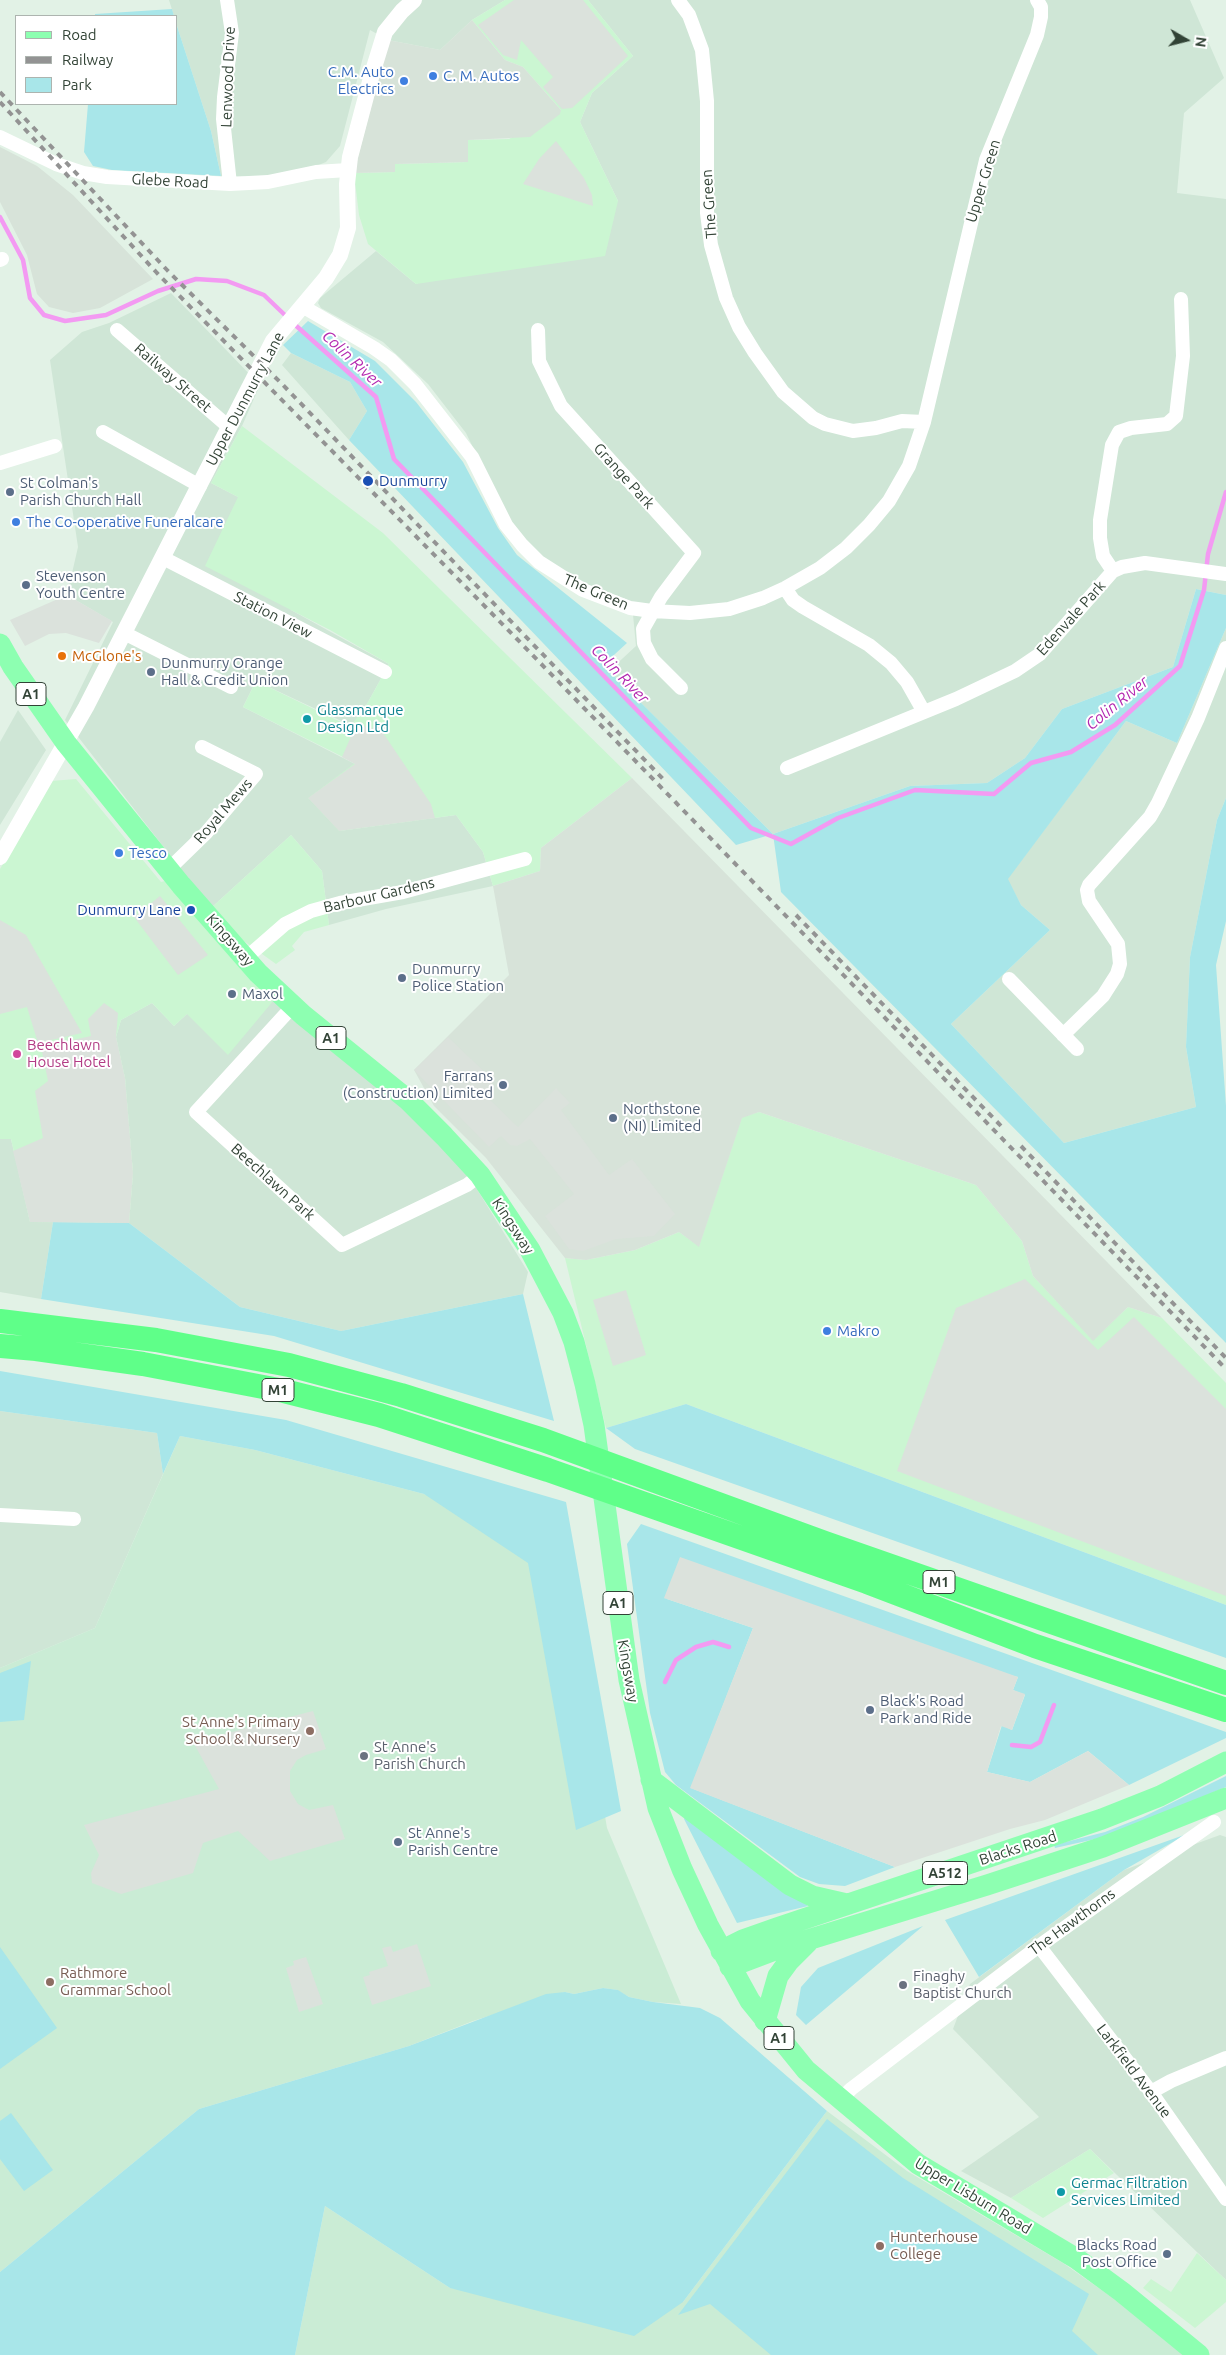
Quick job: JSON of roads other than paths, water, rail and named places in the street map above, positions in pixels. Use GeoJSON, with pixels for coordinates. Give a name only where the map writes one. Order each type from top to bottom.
{"type":"FeatureCollection","features":[{"type":"Feature","properties":{"kind":"highway","name":"M1"},"geometry":{"type":"LineString","coordinates":[[0,1321],[156,1340],[288,1365],[401,1394],[543,1440],[826,1543],[1226,1683]]}},
{"type":"Feature","properties":{"kind":"highway","name":"M1"},"geometry":{"type":"LineString","coordinates":[[0,1346],[36,1349],[143,1364],[284,1391],[380,1415],[548,1470],[867,1582],[1035,1646],[1226,1710]]}},
{"type":"Feature","properties":{"kind":"main road","name":"Kingsway"},"geometry":{"type":"LineString","coordinates":[[0,644],[13,667],[66,743],[169,869],[258,973],[293,1006],[408,1100],[480,1175],[530,1250],[552,1291],[574,1342],[594,1425],[629,1680],[662,1822],[726,1960]]}},
{"type":"Feature","properties":{"kind":"main road","name":"Blacks Road"},"geometry":{"type":"LineString","coordinates":[[726,1960],[758,1934],[1102,1819],[1160,1796],[1226,1762]]}},
{"type":"Feature","properties":{"kind":"main road"},"geometry":{"type":"LineString","coordinates":[[651,1780],[790,1885],[812,1896],[850,1904]]}},
{"type":"Feature","properties":{"kind":"main road","name":"Blacks Road"},"geometry":{"type":"LineString","coordinates":[[726,1960],[757,1956],[1103,1847],[1226,1798]]}},
{"type":"Feature","properties":{"kind":"main road"},"geometry":{"type":"LineString","coordinates":[[765,2021],[778,1976],[789,1960],[810,1940]]}},
{"type":"Feature","properties":{"kind":"main road","name":"Upper Lisburn Road"},"geometry":{"type":"LineString","coordinates":[[726,1960],[750,2001],[765,2021],[806,2070],[840,2100],[933,2174],[1077,2260],[1130,2298],[1199,2355]]}},
{"type":"Feature","properties":{"kind":"street","name":"Lenwood Drive"},"geometry":{"type":"LineString","coordinates":[[227,0],[232,33],[223,119],[230,184]]}},
{"type":"Feature","properties":{"kind":"street","name":"Upper Dunmurry Lane"},"geometry":{"type":"LineString","coordinates":[[66,743],[200,486],[263,358],[279,332],[326,278],[345,244],[348,228],[348,170],[372,74],[385,32],[402,11],[414,0]]}},
{"type":"Feature","properties":{"kind":"street","name":"The Green"},"geometry":{"type":"LineString","coordinates":[[678,0],[697,33],[703,57],[707,101],[707,213],[712,245],[726,298],[754,353],[783,392],[813,418],[825,424],[853,431],[876,428],[902,421],[924,422]]}},
{"type":"Feature","properties":{"kind":"street","name":"Upper Green"},"geometry":{"type":"LineString","coordinates":[[937,368],[986,160],[1037,35],[1041,18],[1041,7],[1037,0]]}},
{"type":"Feature","properties":{"kind":"street","name":"Glebe Road"},"geometry":{"type":"LineString","coordinates":[[0,137],[56,164],[83,173],[151,181],[230,184],[268,182],[316,172],[348,170]]}},
{"type":"Feature","properties":{"kind":"street"},"geometry":{"type":"LineString","coordinates":[[1113,572],[1103,556],[1100,538],[1100,520],[1112,446],[1119,432],[1131,428],[1166,424],[1176,416],[1183,356],[1181,299]]}},
{"type":"Feature","properties":{"kind":"street","name":"The Green"},"geometry":{"type":"LineString","coordinates":[[300,308],[344,328],[391,360],[415,384],[472,457],[506,525],[539,562],[583,590],[630,608],[652,612],[690,613],[729,609],[763,598],[820,568],[846,548],[869,525],[889,500],[909,466],[924,422],[937,368]]}},
{"type":"Feature","properties":{"kind":"street","name":"Railway Street"},"geometry":{"type":"LineString","coordinates":[[117,330],[223,422],[230,425]]}},
{"type":"Feature","properties":{"kind":"street","name":"Grange Park"},"geometry":{"type":"LineString","coordinates":[[538,330],[539,361],[561,406],[694,553],[652,612]]}},
{"type":"Feature","properties":{"kind":"street"},"geometry":{"type":"LineString","coordinates":[[103,432],[200,486]]}},
{"type":"Feature","properties":{"kind":"street"},"geometry":{"type":"LineString","coordinates":[[0,463],[55,446]]}},
{"type":"Feature","properties":{"kind":"street","name":"Station View"},"geometry":{"type":"LineString","coordinates":[[163,558],[384,672]]}},
{"type":"Feature","properties":{"kind":"street","name":"Edenvale Park"},"geometry":{"type":"LineString","coordinates":[[787,768],[990,684],[1040,654],[1113,572],[1122,567],[1145,563],[1226,574]]}},
{"type":"Feature","properties":{"kind":"street"},"geometry":{"type":"LineString","coordinates":[[784,588],[793,600],[862,640],[891,664],[907,682],[924,712]]}},
{"type":"Feature","properties":{"kind":"street"},"geometry":{"type":"LineString","coordinates":[[652,612],[644,629],[643,637],[647,651],[652,659],[681,688]]}},
{"type":"Feature","properties":{"kind":"street"},"geometry":{"type":"LineString","coordinates":[[124,633],[231,687]]}},
{"type":"Feature","properties":{"kind":"street"},"geometry":{"type":"LineString","coordinates":[[1063,1035],[1103,996],[1114,980],[1120,964],[1118,944],[1113,933],[1090,901],[1087,890],[1089,885],[1150,817],[1194,726],[1226,648]]}},
{"type":"Feature","properties":{"kind":"street"},"geometry":{"type":"LineString","coordinates":[[0,857],[66,743]]}},
{"type":"Feature","properties":{"kind":"street","name":"Royal Mews"},"geometry":{"type":"LineString","coordinates":[[169,869],[206,833],[256,774],[202,747]]}},
{"type":"Feature","properties":{"kind":"street","name":"Barbour Gardens"},"geometry":{"type":"LineString","coordinates":[[246,958],[284,924],[311,911],[340,903],[403,892],[525,859]]}},
{"type":"Feature","properties":{"kind":"street"},"geometry":{"type":"LineString","coordinates":[[1009,980],[1076,1049]]}},
{"type":"Feature","properties":{"kind":"street","name":"Beechlawn Park"},"geometry":{"type":"LineString","coordinates":[[293,1006],[196,1112],[342,1245],[467,1185],[480,1175]]}},
{"type":"Feature","properties":{"kind":"street"},"geometry":{"type":"LineString","coordinates":[[0,1515],[74,1519]]}},
{"type":"Feature","properties":{"kind":"street","name":"The Hawthorns"},"geometry":{"type":"LineString","coordinates":[[840,2100],[851,2089],[1039,1946],[1214,1822]]}},
{"type":"Feature","properties":{"kind":"street","name":"Larkfield Avenue"},"geometry":{"type":"LineString","coordinates":[[1039,1946],[1151,2092],[1226,2199]]}},
{"type":"Feature","properties":{"kind":"street"},"geometry":{"type":"LineString","coordinates":[[1151,2092],[1171,2081],[1226,2058]]}},
{"type":"Feature","properties":{"kind":"waterway","name":"Colin River"},"geometry":{"type":"LineString","coordinates":[[0,217],[23,260],[30,298],[44,315],[65,321],[106,315],[158,291],[196,279],[227,281],[264,295],[288,318]]}},
{"type":"Feature","properties":{"kind":"waterway","name":"Colin River"},"geometry":{"type":"LineString","coordinates":[[293,323],[376,397],[394,459],[751,828],[791,844],[838,818],[915,790],[994,794],[1031,763],[1071,752],[1115,725],[1180,666],[1204,590],[1208,554],[1226,492]]}},
{"type":"Feature","properties":{"kind":"waterway"},"geometry":{"type":"LineString","coordinates":[[665,1682],[676,1660],[696,1647],[713,1642],[729,1647]]}},
{"type":"Feature","properties":{"kind":"waterway"},"geometry":{"type":"LineString","coordinates":[[1012,1745],[1031,1747],[1040,1742],[1054,1705]]}},
{"type":"Feature","properties":{"kind":"railway"},"geometry":{"type":"LineString","coordinates":[[0,92],[168,271],[283,385],[665,781]]}},
{"type":"Feature","properties":{"kind":"railway"},"geometry":{"type":"LineString","coordinates":[[0,102],[157,273],[516,638],[1226,1369]]}},
{"type":"Feature","properties":{"kind":"railway"},"geometry":{"type":"LineString","coordinates":[[796,915],[1005,1130]]}},
{"type":"Feature","properties":{"kind":"railway"},"geometry":{"type":"LineString","coordinates":[[1021,1146],[1226,1358]]}},
{"type":"Feature","properties":{"kind":"place","name":"C. M. Autos"},"geometry":{"type":"Point","coordinates":[433,76]}},
{"type":"Feature","properties":{"kind":"place","name":"C.M. Auto Electrics"},"geometry":{"type":"Point","coordinates":[404,81]}},
{"type":"Feature","properties":{"kind":"place","name":"Dunmurry"},"geometry":{"type":"Point","coordinates":[368,481]}},
{"type":"Feature","properties":{"kind":"place","name":"St Colman's Parish Church Hall"},"geometry":{"type":"Point","coordinates":[10,492]}},
{"type":"Feature","properties":{"kind":"place","name":"The Co-operative Funeralcare"},"geometry":{"type":"Point","coordinates":[16,522]}},
{"type":"Feature","properties":{"kind":"place","name":"Stevenson Youth Centre"},"geometry":{"type":"Point","coordinates":[26,585]}},
{"type":"Feature","properties":{"kind":"place","name":"McGlone's"},"geometry":{"type":"Point","coordinates":[62,656]}},
{"type":"Feature","properties":{"kind":"place","name":"Dunmurry Orange Hall & Credit Union"},"geometry":{"type":"Point","coordinates":[151,672]}},
{"type":"Feature","properties":{"kind":"place","name":"Glassmarque Design Ltd"},"geometry":{"type":"Point","coordinates":[307,719]}},
{"type":"Feature","properties":{"kind":"place","name":"Tesco"},"geometry":{"type":"Point","coordinates":[119,853]}},
{"type":"Feature","properties":{"kind":"place","name":"Dunmurry Lane"},"geometry":{"type":"Point","coordinates":[191,910]}},
{"type":"Feature","properties":{"kind":"place","name":"Dunmurry Police Station"},"geometry":{"type":"Point","coordinates":[402,978]}},
{"type":"Feature","properties":{"kind":"place","name":"Maxol"},"geometry":{"type":"Point","coordinates":[232,994]}},
{"type":"Feature","properties":{"kind":"place","name":"Beechlawn House Hotel"},"geometry":{"type":"Point","coordinates":[17,1054]}},
{"type":"Feature","properties":{"kind":"place","name":"Farrans (Construction) Limited"},"geometry":{"type":"Point","coordinates":[503,1085]}},
{"type":"Feature","properties":{"kind":"place","name":"Northstone (NI) Limited"},"geometry":{"type":"Point","coordinates":[613,1118]}},
{"type":"Feature","properties":{"kind":"place","name":"Makro"},"geometry":{"type":"Point","coordinates":[827,1331]}},
{"type":"Feature","properties":{"kind":"place","name":"Black's Road Park and Ride"},"geometry":{"type":"Point","coordinates":[870,1710]}},
{"type":"Feature","properties":{"kind":"place","name":"St Anne's Primary School & Nursery"},"geometry":{"type":"Point","coordinates":[310,1731]}},
{"type":"Feature","properties":{"kind":"place","name":"St Anne's Parish Church"},"geometry":{"type":"Point","coordinates":[364,1756]}},
{"type":"Feature","properties":{"kind":"place","name":"St Anne's Parish Centre"},"geometry":{"type":"Point","coordinates":[398,1842]}},
{"type":"Feature","properties":{"kind":"place","name":"Rathmore Grammar School"},"geometry":{"type":"Point","coordinates":[50,1982]}},
{"type":"Feature","properties":{"kind":"place","name":"Finaghy Baptist Church"},"geometry":{"type":"Point","coordinates":[903,1985]}},
{"type":"Feature","properties":{"kind":"place","name":"Germac Filtration Services Limited"},"geometry":{"type":"Point","coordinates":[1061,2192]}},
{"type":"Feature","properties":{"kind":"place","name":"Hunterhouse College"},"geometry":{"type":"Point","coordinates":[880,2246]}},
{"type":"Feature","properties":{"kind":"place","name":"Blacks Road Post Office"},"geometry":{"type":"Point","coordinates":[1167,2254]}}]}
